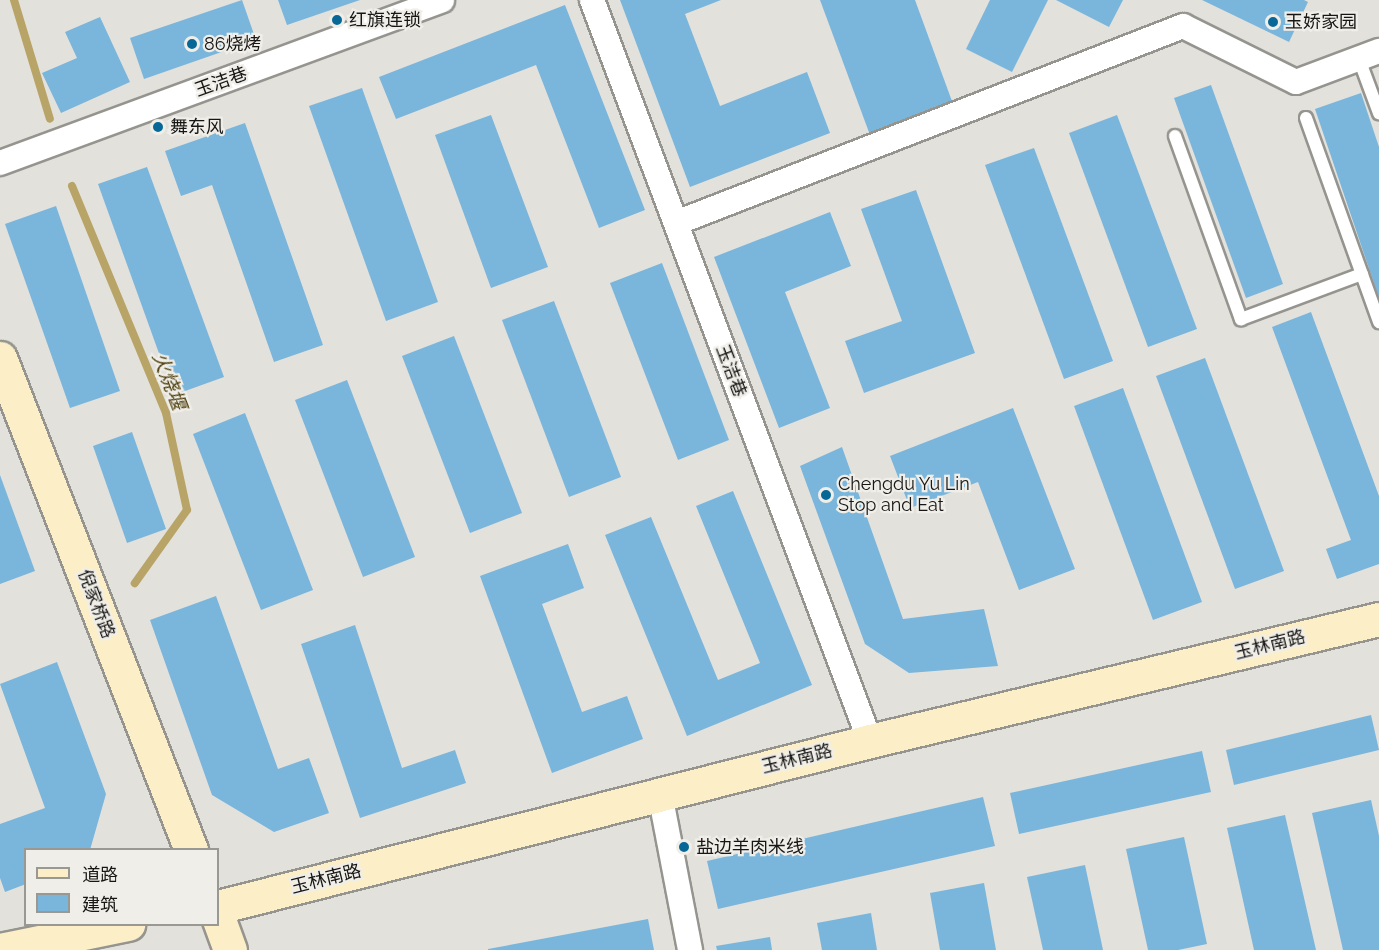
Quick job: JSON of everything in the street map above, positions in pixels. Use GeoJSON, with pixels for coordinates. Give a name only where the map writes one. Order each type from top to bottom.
{"type":"FeatureCollection","features":[{"type":"Feature","properties":{"kind":"main road","name":"倪家桥路"},"geometry":{"type":"LineString","coordinates":[[0,358],[191,848]]}},
{"type":"Feature","properties":{"kind":"main road","name":"玉林南路"},"geometry":{"type":"LineString","coordinates":[[219,907],[870,741],[1379,619]]}},
{"type":"Feature","properties":{"kind":"main road"},"geometry":{"type":"LineString","coordinates":[[219,920],[230,950]]}},
{"type":"Feature","properties":{"kind":"main road"},"geometry":{"type":"LineString","coordinates":[[0,950],[118,926]]}},
{"type":"Feature","properties":{"kind":"street","name":"玉洁巷"},"geometry":{"type":"LineString","coordinates":[[0,163],[442,0]]}},
{"type":"Feature","properties":{"kind":"street","name":"玉洁巷"},"geometry":{"type":"LineString","coordinates":[[592,0],[870,741]]}},
{"type":"Feature","properties":{"kind":"street"},"geometry":{"type":"LineString","coordinates":[[676,223],[1183,26],[1296,82],[1369,55]]}},
{"type":"Feature","properties":{"kind":"street"},"geometry":{"type":"LineString","coordinates":[[660,794],[690,950]]}},
{"type":"Feature","properties":{"kind":"lane"},"geometry":{"type":"LineString","coordinates":[[1369,55],[1379,113]]}},
{"type":"Feature","properties":{"kind":"lane"},"geometry":{"type":"LineString","coordinates":[[1306,118],[1379,322]]}},
{"type":"Feature","properties":{"kind":"lane"},"geometry":{"type":"LineString","coordinates":[[1175,136],[1241,319],[1362,274]]}},
{"type":"Feature","properties":{"kind":"building"},"geometry":{"type":"Polygon","coordinates":[[[242,0],[256,40],[144,79],[130,38],[242,0]]]}},
{"type":"Feature","properties":{"kind":"building"},"geometry":{"type":"Polygon","coordinates":[[[278,0],[360,0],[287,25],[278,0]]]}},
{"type":"Feature","properties":{"kind":"building"},"geometry":{"type":"Polygon","coordinates":[[[620,0],[721,0],[685,14],[720,106],[807,72],[830,133],[690,187],[620,0]]]}},
{"type":"Feature","properties":{"kind":"building"},"geometry":{"type":"Polygon","coordinates":[[[820,0],[915,0],[953,104],[870,135],[820,0]]]}},
{"type":"Feature","properties":{"kind":"building"},"geometry":{"type":"Polygon","coordinates":[[[990,0],[1048,0],[1012,72],[966,49],[990,0]]]}},
{"type":"Feature","properties":{"kind":"building"},"geometry":{"type":"Polygon","coordinates":[[[1056,0],[1123,0],[1109,27],[1056,0]]]}},
{"type":"Feature","properties":{"kind":"building","name":"玉娇家园"},"geometry":{"type":"Polygon","coordinates":[[[1202,0],[1304,0],[1308,2],[1289,42],[1202,0]]]}},
{"type":"Feature","properties":{"kind":"building"},"geometry":{"type":"Polygon","coordinates":[[[565,5],[645,210],[599,228],[536,65],[396,119],[379,77],[565,5]]]}},
{"type":"Feature","properties":{"kind":"building"},"geometry":{"type":"Polygon","coordinates":[[[100,17],[130,82],[61,113],[42,73],[77,58],[65,32],[100,17]]]}},
{"type":"Feature","properties":{"kind":"building"},"geometry":{"type":"Polygon","coordinates":[[[1211,85],[1283,284],[1246,298],[1174,98],[1211,85]]]}},
{"type":"Feature","properties":{"kind":"building"},"geometry":{"type":"Polygon","coordinates":[[[362,88],[438,302],[386,321],[309,106],[362,88]]]}},
{"type":"Feature","properties":{"kind":"building"},"geometry":{"type":"Polygon","coordinates":[[[1361,93],[1379,147],[1379,298],[1315,109],[1361,93]]]}},
{"type":"Feature","properties":{"kind":"building"},"geometry":{"type":"Polygon","coordinates":[[[491,115],[548,267],[491,288],[435,135],[491,115]]]}},
{"type":"Feature","properties":{"kind":"building"},"geometry":{"type":"Polygon","coordinates":[[[1117,115],[1197,329],[1148,347],[1069,133],[1117,115]]]}},
{"type":"Feature","properties":{"kind":"building"},"geometry":{"type":"Polygon","coordinates":[[[245,123],[323,345],[274,362],[212,185],[181,196],[165,151],[245,123]]]}},
{"type":"Feature","properties":{"kind":"building"},"geometry":{"type":"Polygon","coordinates":[[[1034,148],[1113,361],[1064,379],[985,165],[1034,148]]]}},
{"type":"Feature","properties":{"kind":"building"},"geometry":{"type":"Polygon","coordinates":[[[147,167],[224,377],[174,395],[98,184],[147,167]]]}},
{"type":"Feature","properties":{"kind":"building"},"geometry":{"type":"Polygon","coordinates":[[[916,190],[975,353],[864,393],[845,341],[902,321],[861,209],[916,190]]]}},
{"type":"Feature","properties":{"kind":"building"},"geometry":{"type":"Polygon","coordinates":[[[56,206],[120,391],[70,408],[5,224],[56,206]]]}},
{"type":"Feature","properties":{"kind":"building"},"geometry":{"type":"Polygon","coordinates":[[[830,212],[851,266],[785,292],[830,408],[779,428],[714,257],[830,212]]]}},
{"type":"Feature","properties":{"kind":"building"},"geometry":{"type":"Polygon","coordinates":[[[662,263],[729,440],[678,460],[610,283],[662,263]]]}},
{"type":"Feature","properties":{"kind":"building"},"geometry":{"type":"Polygon","coordinates":[[[554,301],[621,477],[569,497],[502,320],[554,301]]]}},
{"type":"Feature","properties":{"kind":"building"},"geometry":{"type":"Polygon","coordinates":[[[1311,312],[1379,496],[1379,564],[1337,579],[1326,549],[1351,540],[1272,327],[1311,312]]]}},
{"type":"Feature","properties":{"kind":"building"},"geometry":{"type":"Polygon","coordinates":[[[454,336],[522,513],[470,533],[402,356],[454,336]]]}},
{"type":"Feature","properties":{"kind":"building"},"geometry":{"type":"Polygon","coordinates":[[[1205,358],[1284,571],[1235,589],[1156,376],[1205,358]]]}},
{"type":"Feature","properties":{"kind":"building"},"geometry":{"type":"Polygon","coordinates":[[[347,380],[415,557],[363,577],[295,400],[347,380]]]}},
{"type":"Feature","properties":{"kind":"building"},"geometry":{"type":"Polygon","coordinates":[[[1123,388],[1202,602],[1153,620],[1074,406],[1123,388]]]}},
{"type":"Feature","properties":{"kind":"building"},"geometry":{"type":"Polygon","coordinates":[[[1013,408],[1075,569],[1019,590],[978,482],[910,508],[890,456],[1013,408]]]}},
{"type":"Feature","properties":{"kind":"building"},"geometry":{"type":"Polygon","coordinates":[[[245,413],[313,590],[261,610],[193,434],[245,413]]]}},
{"type":"Feature","properties":{"kind":"building"},"geometry":{"type":"Polygon","coordinates":[[[132,432],[166,529],[127,543],[93,446],[132,432]]]}},
{"type":"Feature","properties":{"kind":"building"},"geometry":{"type":"Polygon","coordinates":[[[842,447],[903,619],[984,609],[998,666],[909,673],[865,644],[800,466],[842,447]]]}},
{"type":"Feature","properties":{"kind":"building"},"geometry":{"type":"Polygon","coordinates":[[[0,475],[35,571],[0,584],[0,475]]]}},
{"type":"Feature","properties":{"kind":"building"},"geometry":{"type":"Polygon","coordinates":[[[733,491],[812,685],[687,736],[605,535],[651,517],[718,680],[760,663],[696,506],[733,491]]]}},
{"type":"Feature","properties":{"kind":"building"},"geometry":{"type":"Polygon","coordinates":[[[568,544],[584,588],[542,604],[582,712],[627,696],[643,739],[552,773],[480,576],[568,544]]]}},
{"type":"Feature","properties":{"kind":"building"},"geometry":{"type":"Polygon","coordinates":[[[216,596],[278,769],[309,758],[329,813],[274,832],[212,795],[150,620],[216,596]]]}},
{"type":"Feature","properties":{"kind":"building"},"geometry":{"type":"Polygon","coordinates":[[[355,625],[402,768],[455,750],[466,783],[360,818],[301,644],[355,625]]]}},
{"type":"Feature","properties":{"kind":"building"},"geometry":{"type":"Polygon","coordinates":[[[57,662],[106,794],[91,848],[24,848],[24,885],[5,892],[0,878],[0,824],[45,808],[0,684],[57,662]]]}},
{"type":"Feature","properties":{"kind":"building"},"geometry":{"type":"Polygon","coordinates":[[[1371,715],[1379,750],[1234,785],[1226,750],[1371,715]]]}},
{"type":"Feature","properties":{"kind":"building"},"geometry":{"type":"Polygon","coordinates":[[[1202,751],[1211,792],[1019,834],[1010,793],[1202,751]]]}},
{"type":"Feature","properties":{"kind":"building"},"geometry":{"type":"Polygon","coordinates":[[[983,797],[995,846],[718,909],[707,861],[983,797]]]}},
{"type":"Feature","properties":{"kind":"building"},"geometry":{"type":"Polygon","coordinates":[[[1371,800],[1379,836],[1379,950],[1343,950],[1312,813],[1371,800]]]}},
{"type":"Feature","properties":{"kind":"building"},"geometry":{"type":"Polygon","coordinates":[[[1285,815],[1316,950],[1254,950],[1227,828],[1285,815]]]}},
{"type":"Feature","properties":{"kind":"building"},"geometry":{"type":"Polygon","coordinates":[[[1184,837],[1207,944],[1178,950],[1148,950],[1126,849],[1184,837]]]}},
{"type":"Feature","properties":{"kind":"building"},"geometry":{"type":"Polygon","coordinates":[[[1085,865],[1103,950],[1043,950],[1027,877],[1085,865]]]}},
{"type":"Feature","properties":{"kind":"building"},"geometry":{"type":"Polygon","coordinates":[[[984,883],[996,950],[940,950],[930,893],[984,883]]]}},
{"type":"Feature","properties":{"kind":"building"},"geometry":{"type":"Polygon","coordinates":[[[871,913],[877,950],[822,950],[817,923],[871,913]]]}},
{"type":"Feature","properties":{"kind":"building"},"geometry":{"type":"Polygon","coordinates":[[[648,919],[654,950],[488,950],[488,949],[648,919]]]}},
{"type":"Feature","properties":{"kind":"building"},"geometry":{"type":"Polygon","coordinates":[[[770,937],[772,950],[717,950],[716,946],[770,937]]]}},
{"type":"Feature","properties":{"kind":"waterway","name":"火烧堰"},"geometry":{"type":"LineString","coordinates":[[14,0],[50,119]]}},
{"type":"Feature","properties":{"kind":"waterway","name":"火烧堰"},"geometry":{"type":"LineString","coordinates":[[72,186],[166,413],[187,510],[135,583]]}},
{"type":"Feature","properties":{"kind":"place","name":"红旗连锁"},"geometry":{"type":"Point","coordinates":[337,20]}},
{"type":"Feature","properties":{"kind":"place","name":"玉娇家园"},"geometry":{"type":"Point","coordinates":[1273,22]}},
{"type":"Feature","properties":{"kind":"place","name":"86烧烤"},"geometry":{"type":"Point","coordinates":[192,44]}},
{"type":"Feature","properties":{"kind":"place","name":"舞东风"},"geometry":{"type":"Point","coordinates":[158,127]}},
{"type":"Feature","properties":{"kind":"place","name":"Chengdu Yu Lin Stop and Eat"},"geometry":{"type":"Point","coordinates":[826,495]}},
{"type":"Feature","properties":{"kind":"place","name":"盐边羊肉米线"},"geometry":{"type":"Point","coordinates":[684,847]}}]}
